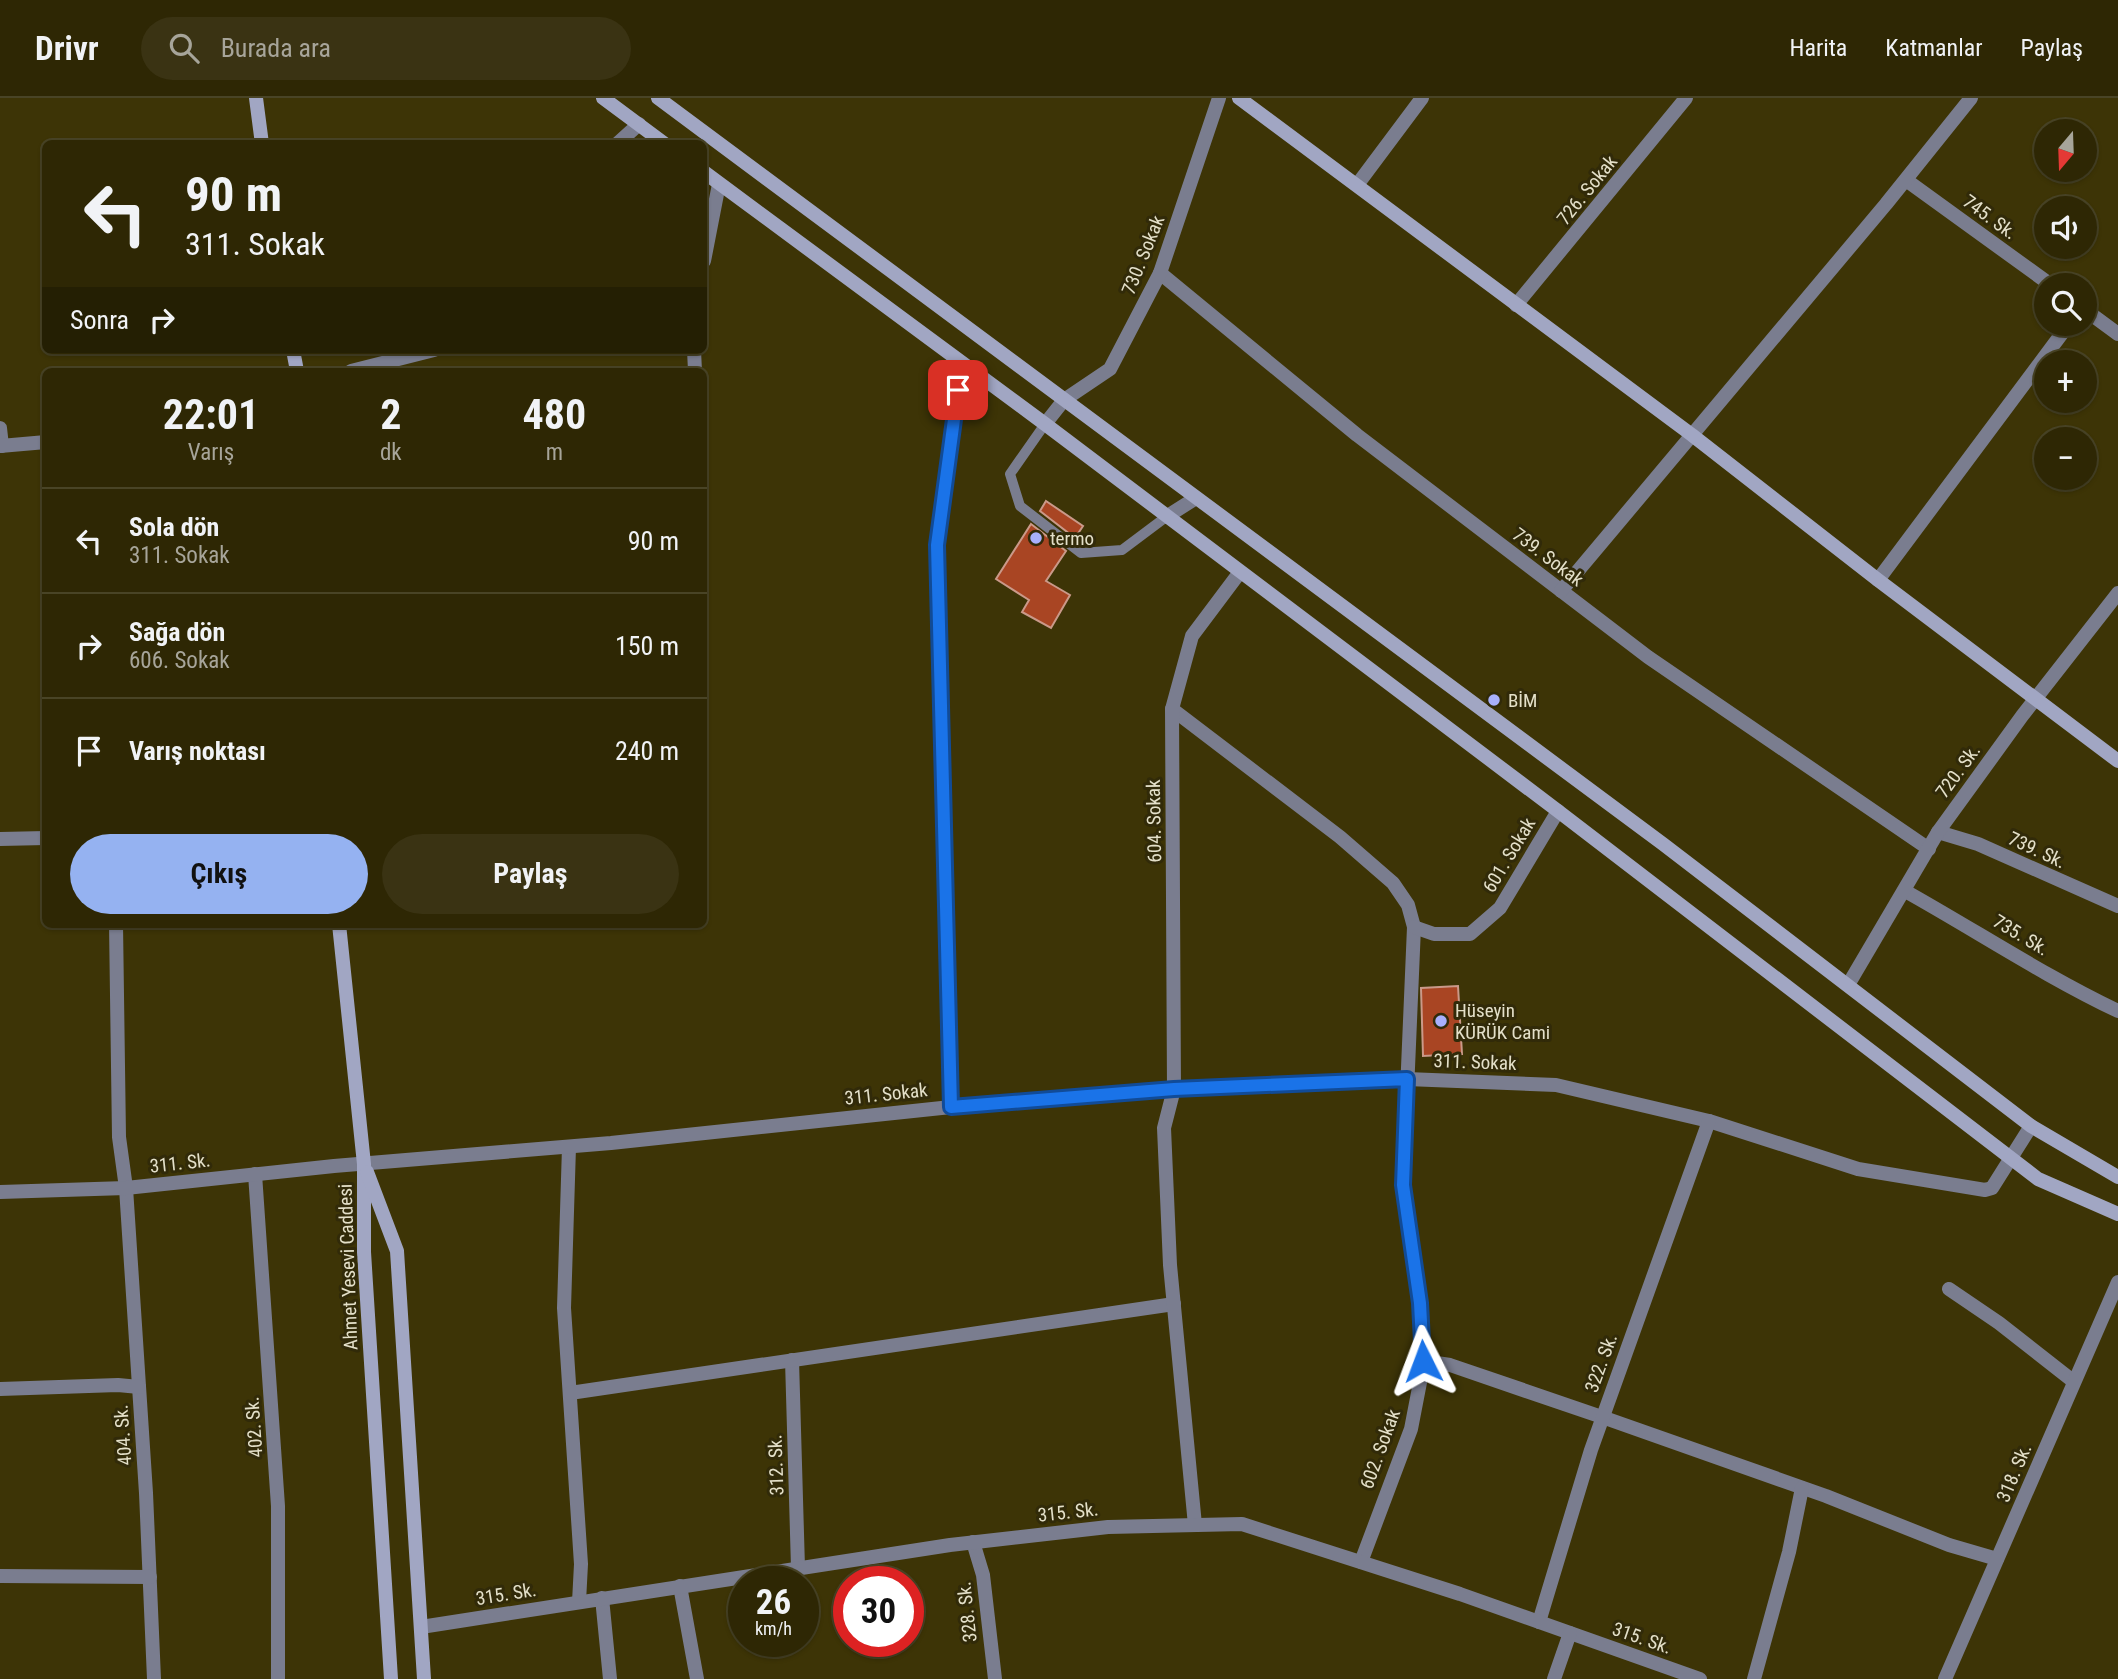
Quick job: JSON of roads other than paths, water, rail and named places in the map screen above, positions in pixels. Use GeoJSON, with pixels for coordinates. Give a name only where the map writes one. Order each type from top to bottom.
{"type":"FeatureCollection","features":[{"type":"Feature","properties":{"kind":"main road"},"geometry":{"type":"LineString","coordinates":[[256,98],[261,140]]}},
{"type":"Feature","properties":{"kind":"main road"},"geometry":{"type":"LineString","coordinates":[[603,98],[660,140]]}},
{"type":"Feature","properties":{"kind":"main road"},"geometry":{"type":"LineString","coordinates":[[658,98],[1652,835],[2031,1126],[2118,1177]]}},
{"type":"Feature","properties":{"kind":"main road"},"geometry":{"type":"LineString","coordinates":[[1239,98],[1692,435],[1878,580],[2118,761]]}},
{"type":"Feature","properties":{"kind":"main road"},"geometry":{"type":"LineString","coordinates":[[707,174],[1045,424],[1558,811],[2038,1179],[2118,1214]]}},
{"type":"Feature","properties":{"kind":"main road"},"geometry":{"type":"LineString","coordinates":[[339,928],[364,1164]]}},
{"type":"Feature","properties":{"kind":"main road","name":"Ahmet Yesevi Caddesi"},"geometry":{"type":"LineString","coordinates":[[364,1164],[397,1251],[424,1679]]}},
{"type":"Feature","properties":{"kind":"main road","name":"Ahmet Yesevi Caddesi"},"geometry":{"type":"LineString","coordinates":[[364,1164],[364,1252],[391,1679]]}},
{"type":"Feature","properties":{"kind":"street","name":"730. Sokak"},"geometry":{"type":"LineString","coordinates":[[1045,424],[1064,400],[1110,369],[1160,273],[1219,98]]}},
{"type":"Feature","properties":{"kind":"street"},"geometry":{"type":"LineString","coordinates":[[1357,185],[1422,98]]}},
{"type":"Feature","properties":{"kind":"street","name":"726. Sokak"},"geometry":{"type":"LineString","coordinates":[[1516,305],[1686,98]]}},
{"type":"Feature","properties":{"kind":"street"},"geometry":{"type":"LineString","coordinates":[[1561,591],[1906,180],[1971,98]]}},
{"type":"Feature","properties":{"kind":"street"},"geometry":{"type":"LineString","coordinates":[[621,140],[639,124]]}},
{"type":"Feature","properties":{"kind":"street","name":"745. Sk."},"geometry":{"type":"LineString","coordinates":[[1906,180],[2034,273]]}},
{"type":"Feature","properties":{"kind":"street"},"geometry":{"type":"LineString","coordinates":[[707,246],[719,184]]}},
{"type":"Feature","properties":{"kind":"street","name":"739. Sokak"},"geometry":{"type":"LineString","coordinates":[[1160,273],[1357,435],[1648,657],[1929,849]]}},
{"type":"Feature","properties":{"kind":"street"},"geometry":{"type":"LineString","coordinates":[[2097,319],[2118,334]]}},
{"type":"Feature","properties":{"kind":"street"},"geometry":{"type":"LineString","coordinates":[[1878,580],[2060,336]]}},
{"type":"Feature","properties":{"kind":"street"},"geometry":{"type":"LineString","coordinates":[[363,368],[418,354]]}},
{"type":"Feature","properties":{"kind":"street"},"geometry":{"type":"LineString","coordinates":[[951,1107],[937,545],[961,364]]}},
{"type":"Feature","properties":{"kind":"street"},"geometry":{"type":"LineString","coordinates":[[0,428],[1,446],[42,442]]}},
{"type":"Feature","properties":{"kind":"street"},"geometry":{"type":"LineString","coordinates":[[1166,517],[1196,498]]}},
{"type":"Feature","properties":{"kind":"street","name":"604. Sokak"},"geometry":{"type":"LineString","coordinates":[[1195,1525],[1174,1304],[1164,1128],[1174,1089],[1171,709],[1192,636],[1240,572]]}},
{"type":"Feature","properties":{"kind":"street","name":"720. Sk."},"geometry":{"type":"LineString","coordinates":[[1848,985],[1938,832],[2036,698],[2118,593]]}},
{"type":"Feature","properties":{"kind":"street"},"geometry":{"type":"LineString","coordinates":[[1171,709],[1340,837],[1393,883],[1408,905],[1414,927]]}},
{"type":"Feature","properties":{"kind":"street","name":"601. Sokak"},"geometry":{"type":"LineString","coordinates":[[1414,927],[1434,934],[1471,934],[1500,908],[1558,811]]}},
{"type":"Feature","properties":{"kind":"street","name":"739. Sk."},"geometry":{"type":"LineString","coordinates":[[1938,832],[1978,844],[2118,906]]}},
{"type":"Feature","properties":{"kind":"street"},"geometry":{"type":"LineString","coordinates":[[0,839],[42,838]]}},
{"type":"Feature","properties":{"kind":"street","name":"735. Sk."},"geometry":{"type":"LineString","coordinates":[[1905,891],[1998,943],[2079,993],[2118,1011]]}},
{"type":"Feature","properties":{"kind":"street","name":"602. Sokak"},"geometry":{"type":"LineString","coordinates":[[1361,1562],[1411,1429],[1423,1361],[1420,1303],[1403,1185],[1414,927]]}},
{"type":"Feature","properties":{"kind":"street","name":"404. Sk."},"geometry":{"type":"LineString","coordinates":[[116,928],[120,1137],[126,1188],[139,1387],[154,1679]]}},
{"type":"Feature","properties":{"kind":"street","name":"311. Sokak"},"geometry":{"type":"LineString","coordinates":[[364,1164],[569,1147],[951,1107],[1174,1089],[1407,1079],[1556,1085],[1709,1121],[1858,1169],[1985,1190],[1992,1188],[2010,1157]]}},
{"type":"Feature","properties":{"kind":"street","name":"322. Sk."},"geometry":{"type":"LineString","coordinates":[[1539,1622],[1602,1417],[1709,1121]]}},
{"type":"Feature","properties":{"kind":"street"},"geometry":{"type":"LineString","coordinates":[[2010,1157],[2031,1126]]}},
{"type":"Feature","properties":{"kind":"street"},"geometry":{"type":"LineString","coordinates":[[569,1147],[564,1308],[581,1564],[579,1602]]}},
{"type":"Feature","properties":{"kind":"street","name":"311. Sk."},"geometry":{"type":"LineString","coordinates":[[0,1192],[126,1188],[364,1164]]}},
{"type":"Feature","properties":{"kind":"street","name":"402. Sk."},"geometry":{"type":"LineString","coordinates":[[255,1174],[278,1506],[278,1679]]}},
{"type":"Feature","properties":{"kind":"street","name":"318. Sk."},"geometry":{"type":"LineString","coordinates":[[1945,1679],[2118,1282]]}},
{"type":"Feature","properties":{"kind":"street"},"geometry":{"type":"LineString","coordinates":[[1949,1289],[1999,1323],[2073,1381]]}},
{"type":"Feature","properties":{"kind":"street"},"geometry":{"type":"LineString","coordinates":[[570,1393],[1174,1304]]}},
{"type":"Feature","properties":{"kind":"street","name":"312. Sk."},"geometry":{"type":"LineString","coordinates":[[792,1360],[798,1566]]}},
{"type":"Feature","properties":{"kind":"street"},"geometry":{"type":"LineString","coordinates":[[1423,1361],[1450,1365],[1602,1417],[1802,1488],[1949,1545],[1997,1559]]}},
{"type":"Feature","properties":{"kind":"street"},"geometry":{"type":"LineString","coordinates":[[0,1389],[117,1385],[139,1387]]}},
{"type":"Feature","properties":{"kind":"street"},"geometry":{"type":"LineString","coordinates":[[1754,1679],[1789,1552],[1802,1488]]}},
{"type":"Feature","properties":{"kind":"street","name":"315. Sk."},"geometry":{"type":"LineString","coordinates":[[811,1566],[973,1542],[1108,1527],[1242,1524],[1539,1622],[1700,1679]]}},
{"type":"Feature","properties":{"kind":"street","name":"328. Sk."},"geometry":{"type":"LineString","coordinates":[[973,1542],[983,1576],[995,1679]]}},
{"type":"Feature","properties":{"kind":"street"},"geometry":{"type":"LineString","coordinates":[[0,1576],[149,1577]]}},
{"type":"Feature","properties":{"kind":"street","name":"315. Sk."},"geometry":{"type":"LineString","coordinates":[[421,1628],[728,1579]]}},
{"type":"Feature","properties":{"kind":"street"},"geometry":{"type":"LineString","coordinates":[[680,1586],[697,1679]]}},
{"type":"Feature","properties":{"kind":"street"},"geometry":{"type":"LineString","coordinates":[[602,1598],[610,1679]]}},
{"type":"Feature","properties":{"kind":"street"},"geometry":{"type":"LineString","coordinates":[[1554,1679],[1570,1633]]}},
{"type":"Feature","properties":{"kind":"lane"},"geometry":{"type":"LineString","coordinates":[[1045,424],[1010,474],[1020,506],[1081,553],[1122,550],[1166,517]]}},
{"type":"Feature","properties":{"kind":"place","name":"termo"},"geometry":{"type":"Point","coordinates":[1036,538]}},
{"type":"Feature","properties":{"kind":"place","name":"BİM"},"geometry":{"type":"Point","coordinates":[1494,700]}},
{"type":"Feature","properties":{"kind":"place","name":"Hüseyin KÜRÜK Cami"},"geometry":{"type":"Point","coordinates":[1441,1021]}}]}
